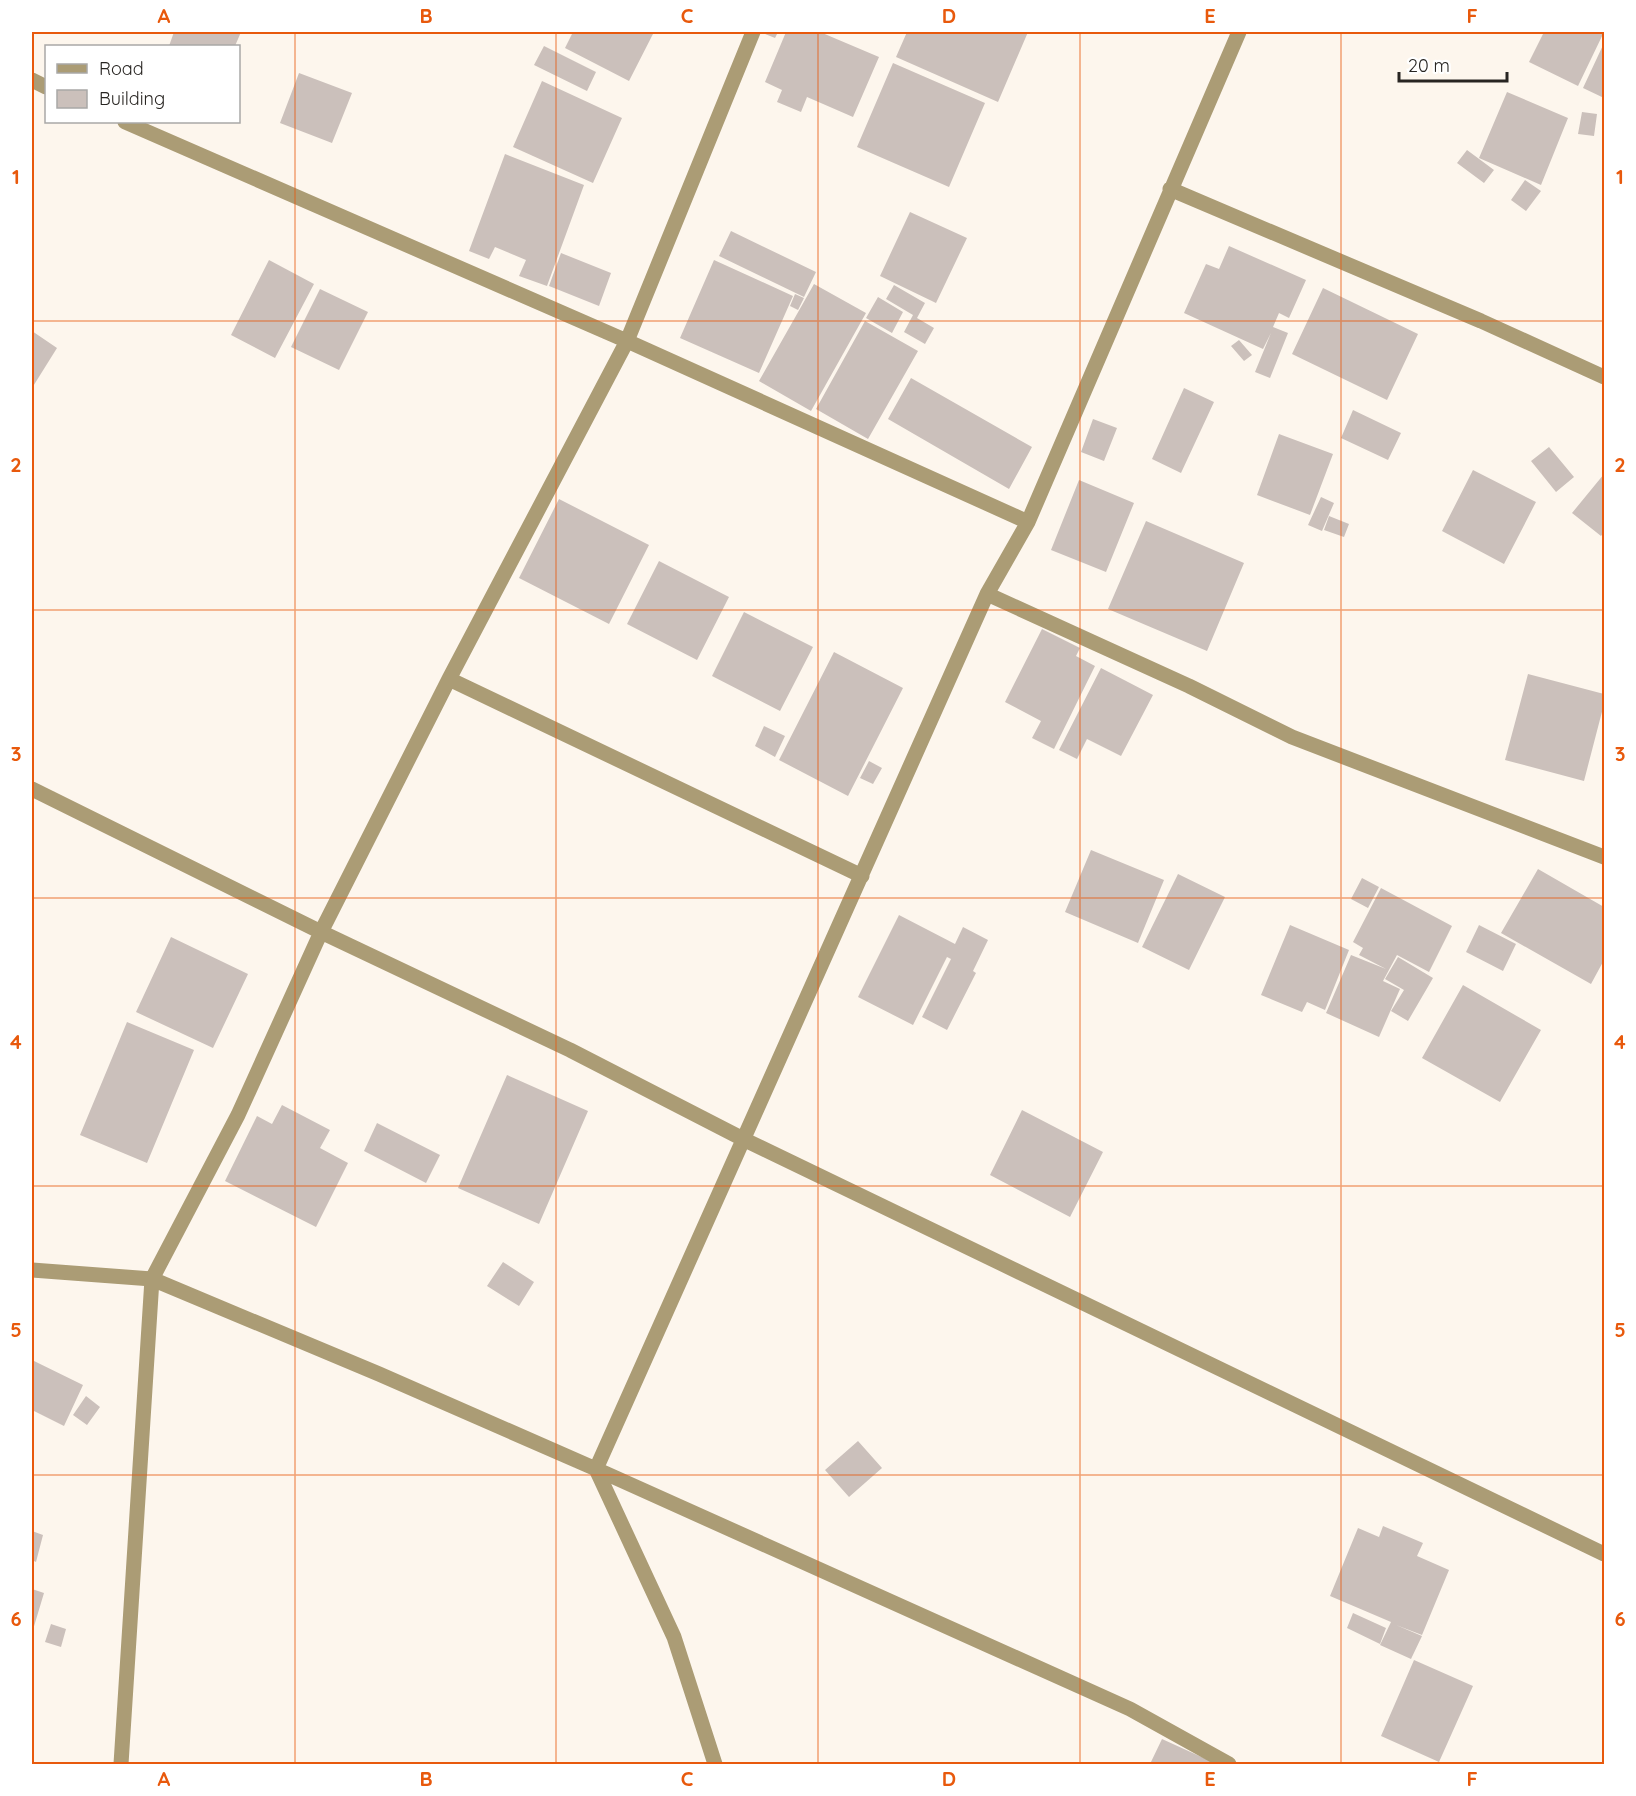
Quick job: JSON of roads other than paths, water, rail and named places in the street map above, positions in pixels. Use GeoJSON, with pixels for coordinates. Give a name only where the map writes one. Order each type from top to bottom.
{"type":"FeatureCollection","features":[{"type":"Feature","properties":{"kind":"street"},"geometry":{"type":"LineString","coordinates":[[121,1764],[152,1279],[237,1115],[321,932],[449,679],[627,341],[753,32]]}},
{"type":"Feature","properties":{"kind":"street"},"geometry":{"type":"LineString","coordinates":[[716,1764],[674,1636],[596,1469],[745,1140],[987,594],[1028,522],[1239,32]]}},
{"type":"Feature","properties":{"kind":"street"},"geometry":{"type":"LineString","coordinates":[[126,123],[627,341],[1028,522]]}},
{"type":"Feature","properties":{"kind":"street"},"geometry":{"type":"LineString","coordinates":[[1170,189],[1481,321],[1605,377]]}},
{"type":"Feature","properties":{"kind":"street"},"geometry":{"type":"LineString","coordinates":[[987,594],[1189,686],[1292,737],[1605,857]]}},
{"type":"Feature","properties":{"kind":"street"},"geometry":{"type":"LineString","coordinates":[[449,679],[862,876]]}},
{"type":"Feature","properties":{"kind":"street"},"geometry":{"type":"LineString","coordinates":[[32,789],[321,932],[570,1050],[745,1140],[1605,1554]]}},
{"type":"Feature","properties":{"kind":"street"},"geometry":{"type":"LineString","coordinates":[[32,1270],[152,1279],[380,1374],[1130,1709],[1229,1764]]}}]}
